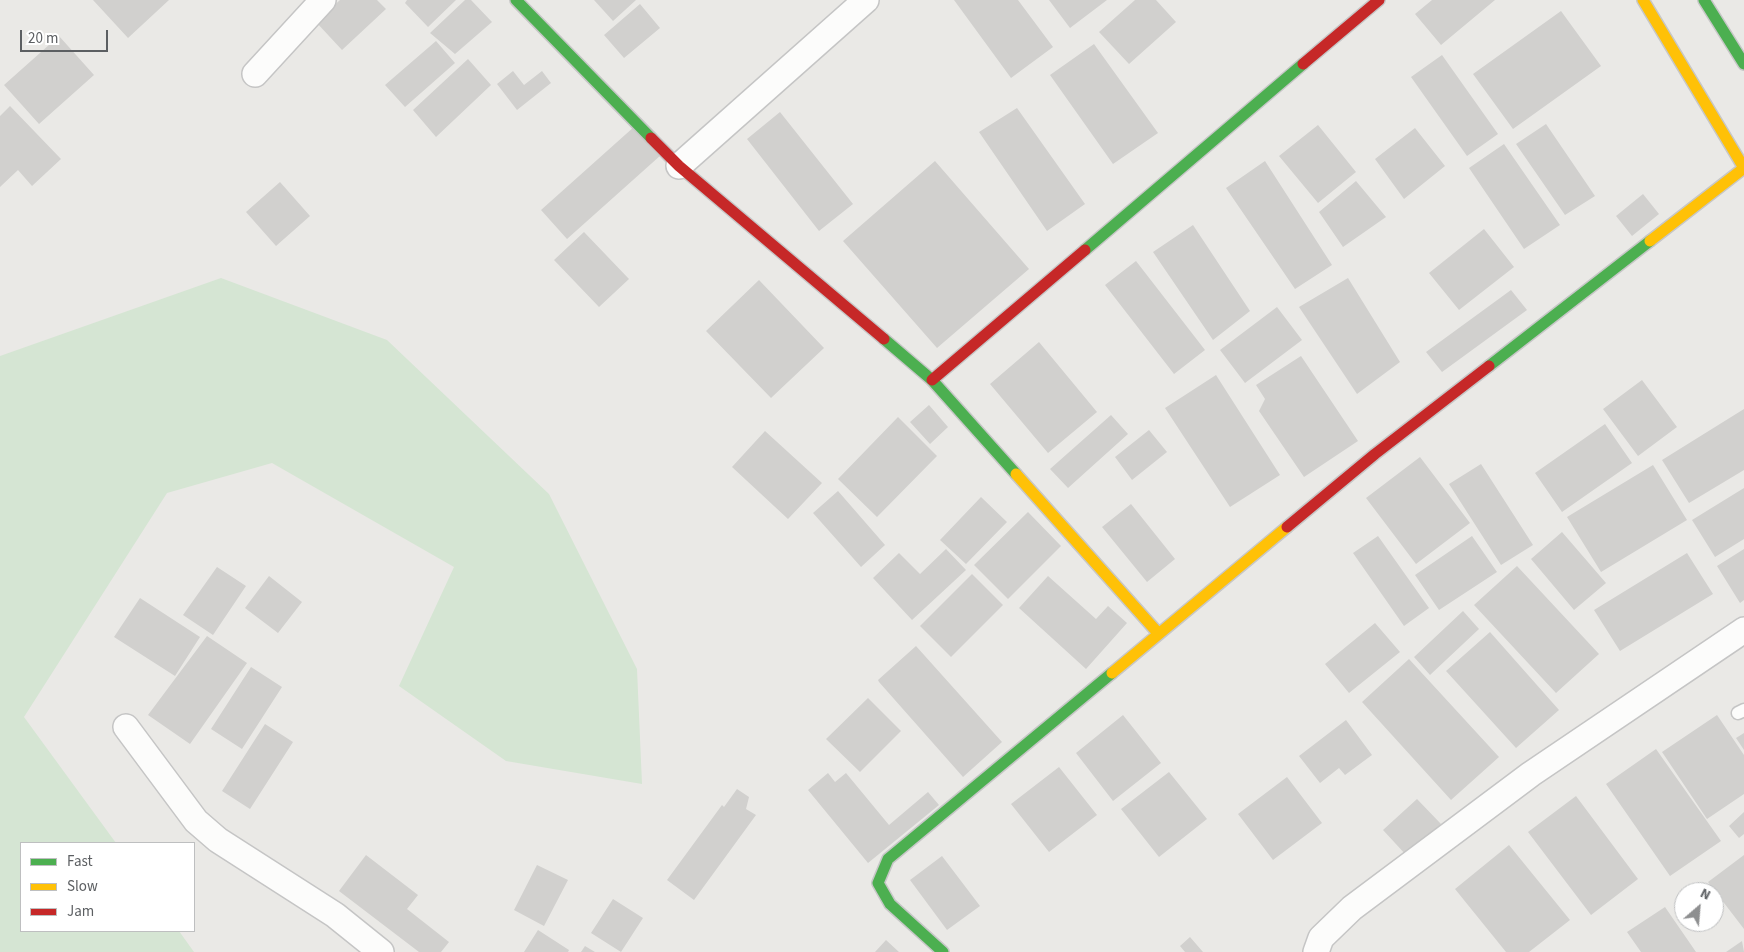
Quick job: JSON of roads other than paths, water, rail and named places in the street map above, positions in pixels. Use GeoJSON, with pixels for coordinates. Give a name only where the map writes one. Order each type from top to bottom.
{"type":"FeatureCollection","features":[{"type":"Feature","properties":{"kind":"street"},"geometry":{"type":"LineString","coordinates":[[255,74],[324,0]]}},
{"type":"Feature","properties":{"kind":"street"},"geometry":{"type":"LineString","coordinates":[[516,0],[679,166],[932,380],[1158,633]]}},
{"type":"Feature","properties":{"kind":"street"},"geometry":{"type":"LineString","coordinates":[[679,166],[866,0]]}},
{"type":"Feature","properties":{"kind":"street"},"geometry":{"type":"LineString","coordinates":[[932,380],[1379,0]]}},
{"type":"Feature","properties":{"kind":"street"},"geometry":{"type":"LineString","coordinates":[[943,952],[890,904],[878,883],[888,859],[1375,454],[1744,168],[1643,0]]}},
{"type":"Feature","properties":{"kind":"street"},"geometry":{"type":"LineString","coordinates":[[1704,0],[1744,64]]}},
{"type":"Feature","properties":{"kind":"street"},"geometry":{"type":"LineString","coordinates":[[1316,952],[1321,938],[1360,902],[1531,774],[1744,630]]}},
{"type":"Feature","properties":{"kind":"street"},"geometry":{"type":"LineString","coordinates":[[126,727],[196,821],[218,840],[335,915],[381,952]]}}]}
